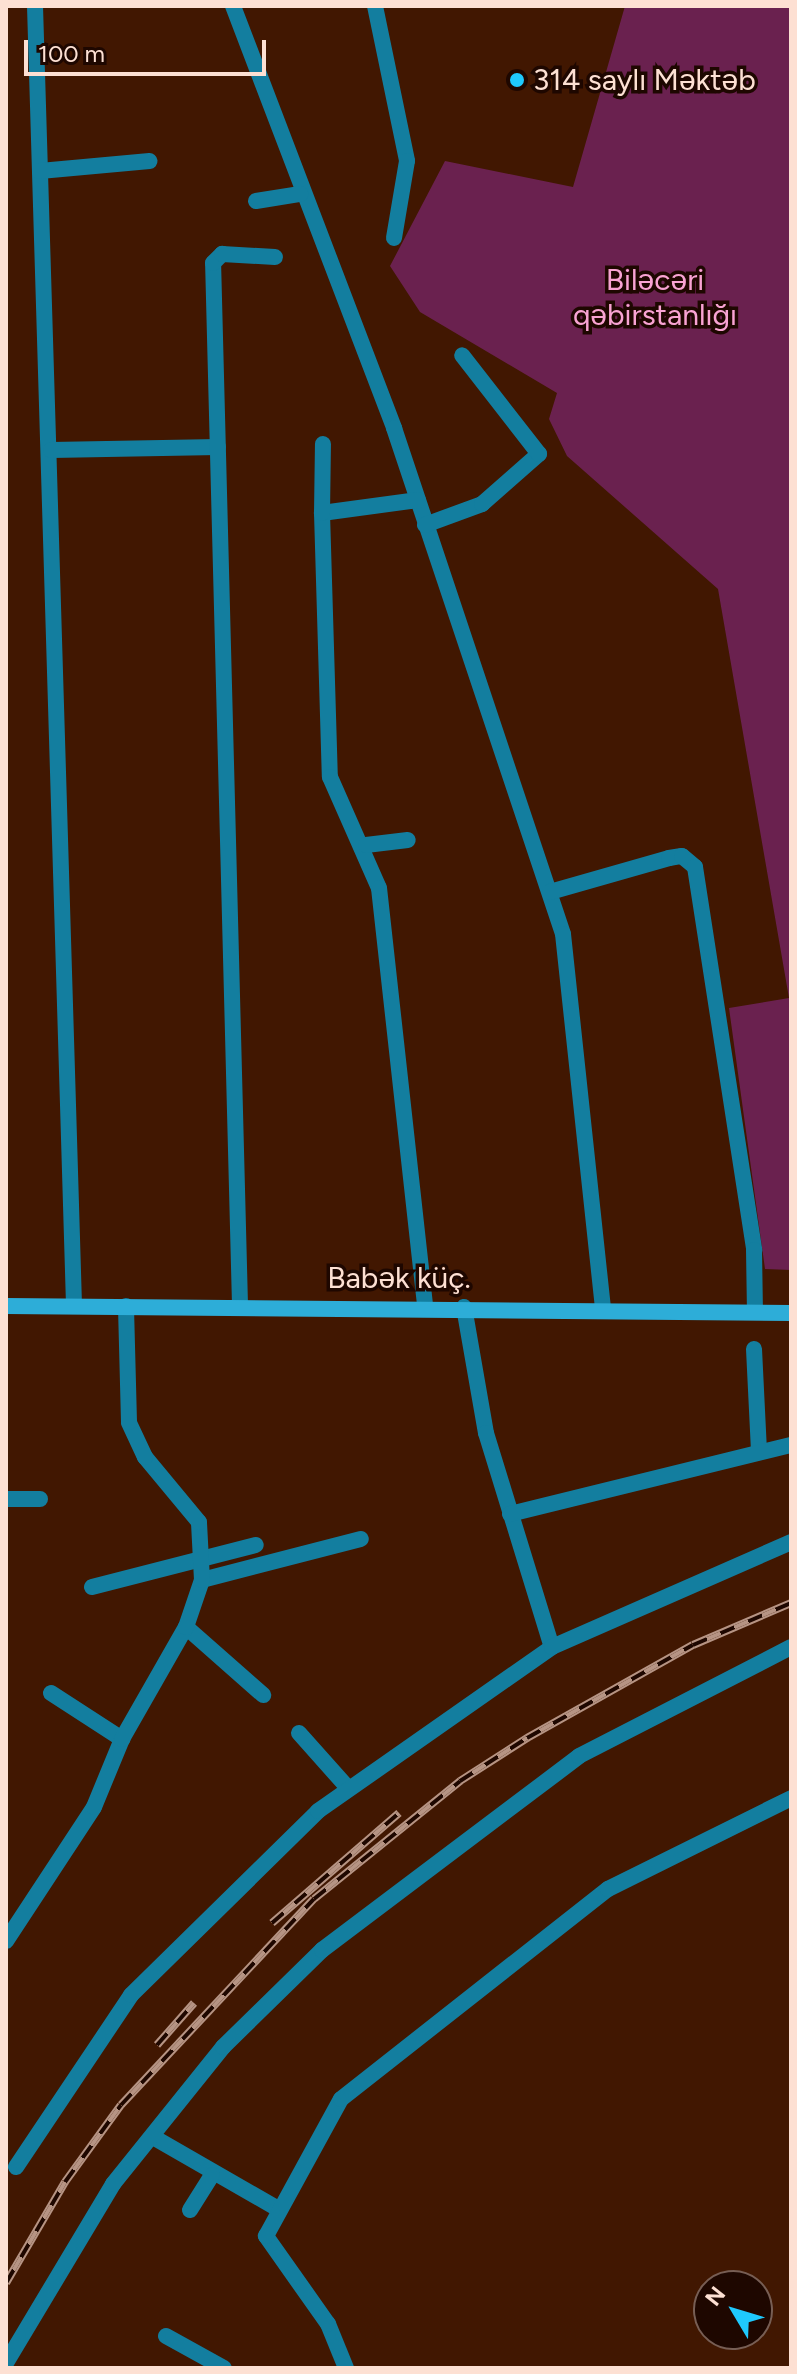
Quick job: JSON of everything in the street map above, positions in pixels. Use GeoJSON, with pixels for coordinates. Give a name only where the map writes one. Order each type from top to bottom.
{"type":"FeatureCollection","features":[{"type":"Feature","properties":{"kind":"main road","name":"Babək küç."},"geometry":{"type":"LineString","coordinates":[[6,1306],[603,1306],[791,1313]]}},
{"type":"Feature","properties":{"kind":"street"},"geometry":{"type":"LineString","coordinates":[[35,6],[51,450],[74,1305]]}},
{"type":"Feature","properties":{"kind":"street"},"geometry":{"type":"LineString","coordinates":[[233,6],[300,194],[343,286],[550,892],[575,1028],[603,1306]]}},
{"type":"Feature","properties":{"kind":"street"},"geometry":{"type":"LineString","coordinates":[[375,6],[407,161],[394,238]]}},
{"type":"Feature","properties":{"kind":"street"},"geometry":{"type":"LineString","coordinates":[[40,171],[150,161]]}},
{"type":"Feature","properties":{"kind":"street"},"geometry":{"type":"LineString","coordinates":[[256,201],[300,194]]}},
{"type":"Feature","properties":{"kind":"street"},"geometry":{"type":"LineString","coordinates":[[240,1305],[213,263],[222,254],[275,257]]}},
{"type":"Feature","properties":{"kind":"street"},"geometry":{"type":"LineString","coordinates":[[425,525],[482,504],[539,454],[462,355]]}},
{"type":"Feature","properties":{"kind":"street"},"geometry":{"type":"LineString","coordinates":[[323,444],[322,513],[330,777],[338,804],[366,845],[379,888],[425,1307]]}},
{"type":"Feature","properties":{"kind":"street"},"geometry":{"type":"LineString","coordinates":[[51,450],[218,447]]}},
{"type":"Feature","properties":{"kind":"street"},"geometry":{"type":"LineString","coordinates":[[322,513],[418,500]]}},
{"type":"Feature","properties":{"kind":"street"},"geometry":{"type":"LineString","coordinates":[[366,845],[408,840]]}},
{"type":"Feature","properties":{"kind":"street"},"geometry":{"type":"LineString","coordinates":[[550,892],[669,858],[682,856],[695,867],[754,1250],[755,1311]]}},
{"type":"Feature","properties":{"kind":"street"},"geometry":{"type":"LineString","coordinates":[[6,1941],[11,1922],[94,1807],[122,1739],[186,1627],[202,1580],[206,1557],[199,1522],[145,1457],[129,1422],[126,1306]]}},
{"type":"Feature","properties":{"kind":"street"},"geometry":{"type":"LineString","coordinates":[[464,1307],[510,1514],[552,1647]]}},
{"type":"Feature","properties":{"kind":"street"},"geometry":{"type":"LineString","coordinates":[[754,1349],[759,1452]]}},
{"type":"Feature","properties":{"kind":"street"},"geometry":{"type":"LineString","coordinates":[[510,1514],[791,1445]]}},
{"type":"Feature","properties":{"kind":"street"},"geometry":{"type":"LineString","coordinates":[[6,1499],[40,1499]]}},
{"type":"Feature","properties":{"kind":"street"},"geometry":{"type":"LineString","coordinates":[[202,1580],[361,1539]]}},
{"type":"Feature","properties":{"kind":"street"},"geometry":{"type":"LineString","coordinates":[[16,2167],[148,1975],[290,1834],[348,1788],[552,1647],[791,1542]]}},
{"type":"Feature","properties":{"kind":"street"},"geometry":{"type":"LineString","coordinates":[[92,1587],[256,1545]]}},
{"type":"Feature","properties":{"kind":"street"},"geometry":{"type":"LineString","coordinates":[[186,1627],[263,1695]]}},
{"type":"Feature","properties":{"kind":"street"},"geometry":{"type":"LineString","coordinates":[[6,2363],[95,2210],[254,2013],[351,1924],[579,1756],[791,1647]]}},
{"type":"Feature","properties":{"kind":"street"},"geometry":{"type":"LineString","coordinates":[[51,1693],[122,1739]]}},
{"type":"Feature","properties":{"kind":"street"},"geometry":{"type":"LineString","coordinates":[[299,1733],[348,1788]]}},
{"type":"Feature","properties":{"kind":"street"},"geometry":{"type":"LineString","coordinates":[[346,2368],[328,2324],[270,2246],[266,2229],[352,2087],[608,1889],[791,1798]]}},
{"type":"Feature","properties":{"kind":"street"},"geometry":{"type":"LineString","coordinates":[[153,2137],[212,2175],[278,2209]]}},
{"type":"Feature","properties":{"kind":"street"},"geometry":{"type":"LineString","coordinates":[[190,2210],[212,2175]]}},
{"type":"Feature","properties":{"kind":"street"},"geometry":{"type":"LineString","coordinates":[[166,2336],[224,2368]]}},
{"type":"Feature","properties":{"kind":"green space","name":"Biləcəri qəbirstanlığı"},"geometry":{"type":"Polygon","coordinates":[[[625,6],[791,6],[791,1270],[765,1269],[729,1008],[789,998],[718,589],[567,456],[549,419],[557,393],[420,312],[390,266],[445,161],[573,187],[625,6]]]}},
{"type":"Feature","properties":{"kind":"railway"},"geometry":{"type":"LineString","coordinates":[[6,2283],[65,2182],[121,2105],[314,1899],[460,1781],[527,1738],[693,1645],[791,1603]]}},
{"type":"Feature","properties":{"kind":"railway"},"geometry":{"type":"LineString","coordinates":[[272,1923],[399,1813]]}},
{"type":"Feature","properties":{"kind":"railway"},"geometry":{"type":"LineString","coordinates":[[157,2045],[194,2003]]}},
{"type":"Feature","properties":{"kind":"place","name":"314 saylı Məktəb"},"geometry":{"type":"Point","coordinates":[517,80]}}]}
